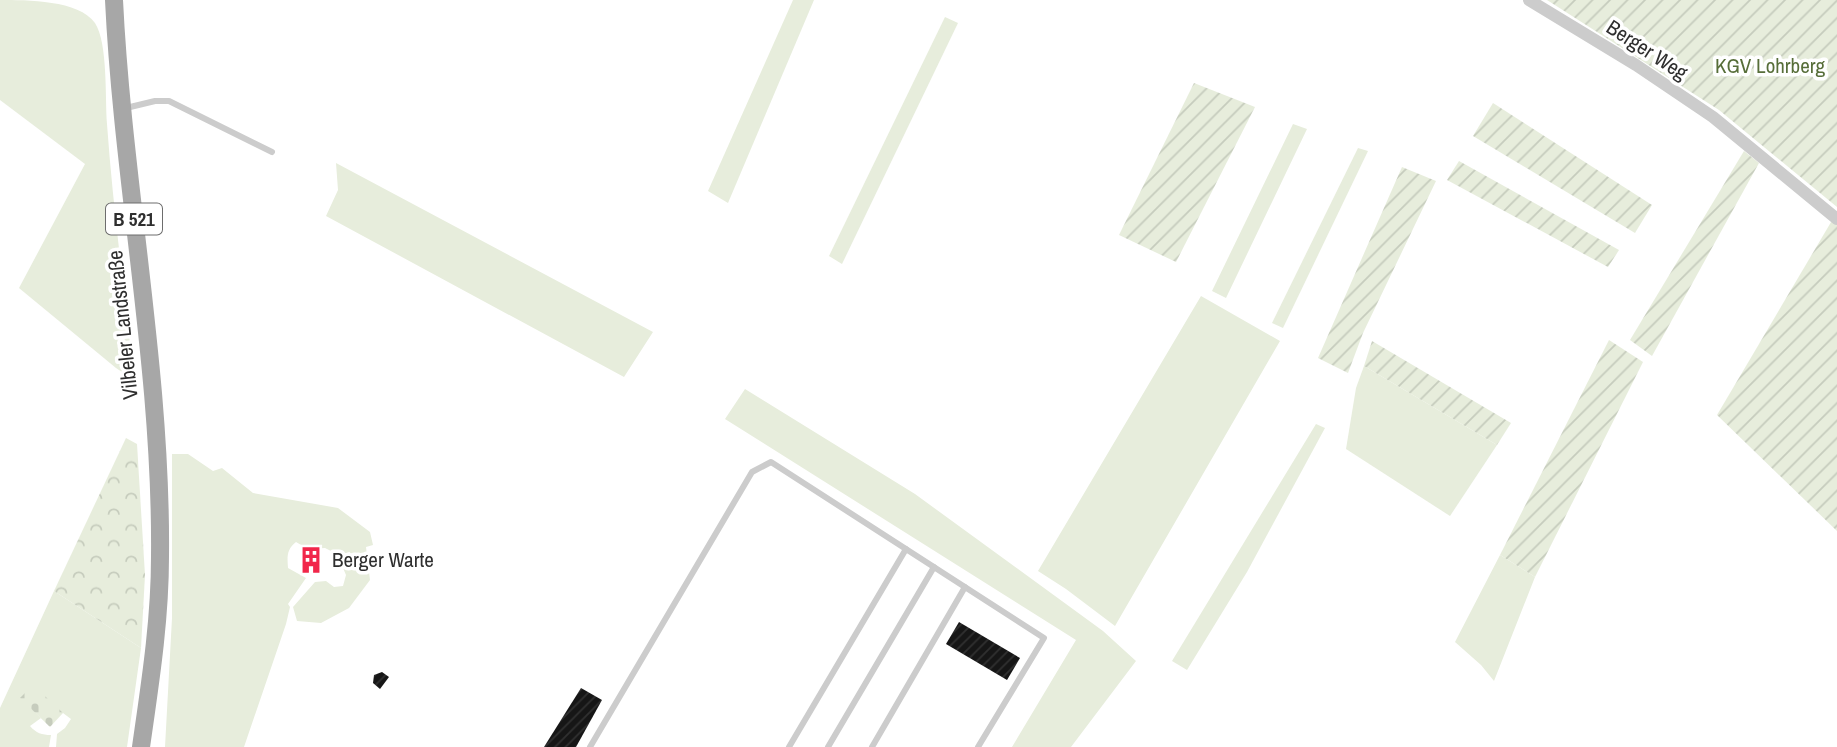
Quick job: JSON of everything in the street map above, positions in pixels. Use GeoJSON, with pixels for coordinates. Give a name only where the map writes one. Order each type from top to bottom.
{"type":"FeatureCollection","features":[{"type":"Feature","properties":{"kind":"main road","name":"Vilbeler Landstraße"},"geometry":{"type":"LineString","coordinates":[[114,0],[122,108],[153,389],[160,516],[158,610],[141,747]]}},
{"type":"Feature","properties":{"kind":"street","name":"Berger Weg"},"geometry":{"type":"LineString","coordinates":[[1529,0],[1636,65],[1713,117],[1837,219]]}},
{"type":"Feature","properties":{"kind":"lane"},"geometry":{"type":"LineString","coordinates":[[122,108],[169,101],[272,152]]}},
{"type":"Feature","properties":{"kind":"lane"},"geometry":{"type":"LineString","coordinates":[[590,747],[752,472],[771,462],[1044,638],[978,747]]}},
{"type":"Feature","properties":{"kind":"lane"},"geometry":{"type":"LineString","coordinates":[[789,747],[906,549]]}},
{"type":"Feature","properties":{"kind":"lane"},"geometry":{"type":"LineString","coordinates":[[828,747],[934,567]]}},
{"type":"Feature","properties":{"kind":"lane"},"geometry":{"type":"LineString","coordinates":[[872,747],[965,587]]}},
{"type":"Feature","properties":{"kind":"green space"},"geometry":{"type":"Polygon","coordinates":[[[0,0],[38,1],[65,6],[87,15],[99,32],[104,57],[112,188],[134,380],[19,288],[85,164],[0,100],[0,0]]]}},
{"type":"Feature","properties":{"kind":"green space"},"geometry":{"type":"Polygon","coordinates":[[[793,0],[814,0],[728,203],[708,191],[793,0]]]}},
{"type":"Feature","properties":{"kind":"green space","name":"KGV Lohrberg"},"geometry":{"type":"Polygon","coordinates":[[[1547,0],[1837,0],[1837,207],[1719,110],[1547,0]]]}},
{"type":"Feature","properties":{"kind":"green space"},"geometry":{"type":"Polygon","coordinates":[[[945,17],[958,23],[842,264],[829,256],[945,17]]]}},
{"type":"Feature","properties":{"kind":"green space"},"geometry":{"type":"Polygon","coordinates":[[[1194,83],[1255,107],[1176,262],[1119,235],[1194,83]]]}},
{"type":"Feature","properties":{"kind":"green space"},"geometry":{"type":"Polygon","coordinates":[[[1493,103],[1652,205],[1635,233],[1473,136],[1493,103]]]}},
{"type":"Feature","properties":{"kind":"green space"},"geometry":{"type":"Polygon","coordinates":[[[1293,124],[1307,129],[1226,298],[1212,291],[1293,124]]]}},
{"type":"Feature","properties":{"kind":"green space"},"geometry":{"type":"Polygon","coordinates":[[[1358,148],[1368,151],[1283,328],[1272,323],[1358,148]]]}},
{"type":"Feature","properties":{"kind":"green space"},"geometry":{"type":"Polygon","coordinates":[[[1744,151],[1759,163],[1652,356],[1630,340],[1744,151]]]}},
{"type":"Feature","properties":{"kind":"green space"},"geometry":{"type":"Polygon","coordinates":[[[1459,161],[1619,250],[1608,267],[1447,180],[1459,161]]]}},
{"type":"Feature","properties":{"kind":"green space"},"geometry":{"type":"Polygon","coordinates":[[[336,163],[653,332],[624,377],[326,216],[338,190],[336,163]]]}},
{"type":"Feature","properties":{"kind":"green space"},"geometry":{"type":"Polygon","coordinates":[[[1402,167],[1436,181],[1363,333],[1348,373],[1318,358],[1402,167]]]}},
{"type":"Feature","properties":{"kind":"green space"},"geometry":{"type":"Polygon","coordinates":[[[1837,212],[1837,531],[1717,415],[1837,212]]]}},
{"type":"Feature","properties":{"kind":"green space"},"geometry":{"type":"Polygon","coordinates":[[[1201,296],[1280,341],[1115,626],[1038,571],[1201,296]]]}},
{"type":"Feature","properties":{"kind":"green space"},"geometry":{"type":"Polygon","coordinates":[[[1609,340],[1643,362],[1535,577],[1500,555],[1609,340]]]}},
{"type":"Feature","properties":{"kind":"green space"},"geometry":{"type":"Polygon","coordinates":[[[1372,341],[1511,423],[1497,445],[1364,366],[1372,341]]]}},
{"type":"Feature","properties":{"kind":"green space"},"geometry":{"type":"Polygon","coordinates":[[[1364,366],[1497,445],[1450,516],[1346,449],[1356,388],[1364,366]]]}},
{"type":"Feature","properties":{"kind":"green space"},"geometry":{"type":"Polygon","coordinates":[[[745,389],[915,494],[1103,631],[1136,661],[1071,747],[1012,747],[1076,640],[725,419],[745,389]]]}},
{"type":"Feature","properties":{"kind":"green space"},"geometry":{"type":"Polygon","coordinates":[[[1316,424],[1325,428],[1247,572],[1187,670],[1172,661],[1316,424]]]}},
{"type":"Feature","properties":{"kind":"green space"},"geometry":{"type":"Polygon","coordinates":[[[126,438],[137,444],[145,575],[141,648],[54,591],[126,438]]]}},
{"type":"Feature","properties":{"kind":"green space"},"geometry":{"type":"Polygon","coordinates":[[[172,454],[188,454],[213,471],[222,468],[253,493],[338,508],[370,532],[373,545],[366,547],[370,580],[349,608],[321,623],[297,621],[293,607],[315,582],[326,581],[334,587],[343,586],[346,575],[343,568],[350,552],[339,555],[325,548],[308,549],[296,542],[289,550],[288,568],[306,578],[288,604],[290,607],[286,624],[244,747],[165,747],[172,618],[172,454]]]}},
{"type":"Feature","properties":{"kind":"green space"},"geometry":{"type":"Polygon","coordinates":[[[1500,555],[1535,577],[1494,681],[1481,665],[1455,642],[1500,555]]]}},
{"type":"Feature","properties":{"kind":"green space"},"geometry":{"type":"Polygon","coordinates":[[[54,591],[141,648],[127,747],[56,747],[57,734],[71,719],[63,713],[21,698],[41,718],[30,726],[39,733],[51,735],[49,747],[0,747],[0,708],[54,591]]]}},
{"type":"Feature","properties":{"kind":"green space"},"geometry":{"type":"Polygon","coordinates":[[[33,685],[63,713],[50,727],[20,698],[33,685]]]}},
{"type":"Feature","properties":{"kind":"building"},"geometry":{"type":"Polygon","coordinates":[[[959,622],[1020,658],[1007,680],[946,644],[959,622]]]}},
{"type":"Feature","properties":{"kind":"building"},"geometry":{"type":"Polygon","coordinates":[[[382,672],[389,677],[380,689],[373,683],[374,675],[382,672]]]}},
{"type":"Feature","properties":{"kind":"building"},"geometry":{"type":"Polygon","coordinates":[[[581,688],[602,700],[576,747],[544,747],[581,688]]]}},
{"type":"Feature","properties":{"kind":"place","name":"Berger Warte"},"geometry":{"type":"Point","coordinates":[311,560]}}]}
